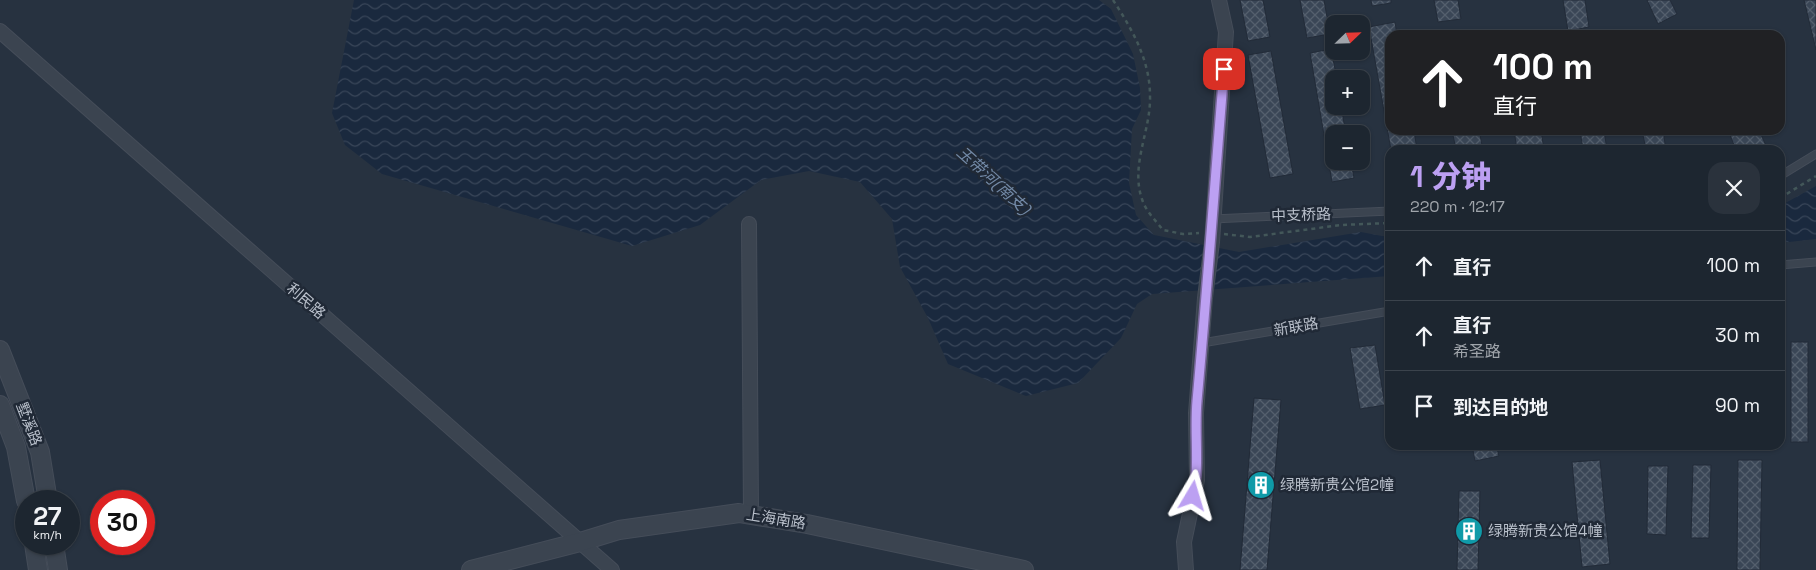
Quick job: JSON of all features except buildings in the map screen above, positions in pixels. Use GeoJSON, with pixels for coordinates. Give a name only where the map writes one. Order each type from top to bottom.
{"type":"FeatureCollection","features":[{"type":"Feature","properties":{"kind":"street"},"geometry":{"type":"LineString","coordinates":[[1186,570],[1184,542],[1196,480],[1196,413],[1205,298],[1212,242],[1226,32],[1219,0]]}},
{"type":"Feature","properties":{"kind":"street","name":"利民路"},"geometry":{"type":"LineString","coordinates":[[0,31],[612,570]]}},
{"type":"Feature","properties":{"kind":"street"},"geometry":{"type":"LineString","coordinates":[[749,224],[751,515]]}},
{"type":"Feature","properties":{"kind":"street","name":"墅溪路"},"geometry":{"type":"LineString","coordinates":[[0,350],[40,452],[46,490]]}},
{"type":"Feature","properties":{"kind":"street","name":"墅溪路"},"geometry":{"type":"LineString","coordinates":[[0,405],[16,447],[24,490]]}},
{"type":"Feature","properties":{"kind":"street","name":"上海南路"},"geometry":{"type":"LineString","coordinates":[[470,570],[619,530],[740,513],[807,524],[1024,570]]}},
{"type":"Feature","properties":{"kind":"street"},"geometry":{"type":"LineString","coordinates":[[36,555],[38,570]]}},
{"type":"Feature","properties":{"kind":"street"},"geometry":{"type":"LineString","coordinates":[[56,555],[58,570]]}},
{"type":"Feature","properties":{"kind":"lane"},"geometry":{"type":"LineString","coordinates":[[1785,173],[1816,154]]}},
{"type":"Feature","properties":{"kind":"lane","name":"中支桥路"},"geometry":{"type":"LineString","coordinates":[[1213,218],[1385,211]]}},
{"type":"Feature","properties":{"kind":"lane"},"geometry":{"type":"LineString","coordinates":[[1785,265],[1816,262]]}},
{"type":"Feature","properties":{"kind":"lane","name":"新联路"},"geometry":{"type":"LineString","coordinates":[[1202,344],[1385,312]]}},
{"type":"Feature","properties":{"kind":"path"},"geometry":{"type":"LineString","coordinates":[[1785,195],[1816,176]]}},
{"type":"Feature","properties":{"kind":"water","name":"玉带河(南支)"},"geometry":{"type":"Polygon","coordinates":[[[354,0],[1099,0],[1111,9],[1133,54],[1140,88],[1141,110],[1132,129],[1129,183],[1136,215],[1154,235],[1239,252],[1361,232],[1385,236],[1385,276],[1152,294],[1137,304],[1121,338],[1078,383],[1026,396],[948,364],[928,318],[900,267],[892,219],[860,182],[809,171],[761,180],[700,225],[632,246],[382,174],[345,145],[332,113],[354,0]]]}},
{"type":"Feature","properties":{"kind":"water"},"geometry":{"type":"Polygon","coordinates":[[[1816,186],[1816,239],[1785,242],[1785,203],[1816,186]]]}},
{"type":"Feature","properties":{"kind":"place","name":"绿腾新贵公馆2幢"},"geometry":{"type":"Point","coordinates":[1261,485]}},
{"type":"Feature","properties":{"kind":"place","name":"绿腾新贵公馆4幢"},"geometry":{"type":"Point","coordinates":[1469,531]}},
{"type":"Feature","properties":{"kind":"route"},"geometry":{"type":"LineString","coordinates":[[1193,496],[1196,480],[1196,413],[1205,298],[1212,242],[1224,69]]}}]}
